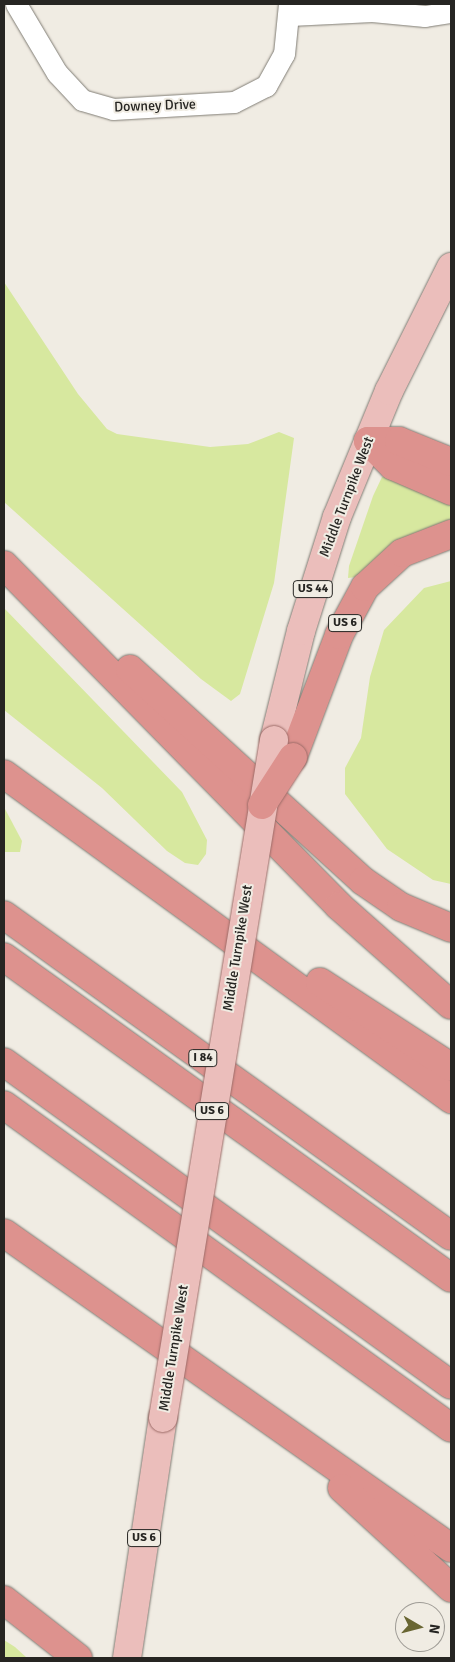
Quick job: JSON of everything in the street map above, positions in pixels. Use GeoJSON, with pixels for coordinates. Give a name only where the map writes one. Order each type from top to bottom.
{"type":"FeatureCollection","features":[{"type":"Feature","properties":{"kind":"highway"},"geometry":{"type":"LineString","coordinates":[[368,442],[399,441],[451,462]]}},
{"type":"Feature","properties":{"kind":"highway"},"geometry":{"type":"LineString","coordinates":[[368,442],[393,466],[451,491]]}},
{"type":"Feature","properties":{"kind":"highway","name":"US 6"},"geometry":{"type":"LineString","coordinates":[[262,805],[283,749],[339,635],[365,587],[402,553],[451,534]]}},
{"type":"Feature","properties":{"kind":"highway"},"geometry":{"type":"LineString","coordinates":[[4,553],[348,869],[402,907],[451,928]]}},
{"type":"Feature","properties":{"kind":"highway"},"geometry":{"type":"LineString","coordinates":[[4,565],[339,906],[451,1005]]}},
{"type":"Feature","properties":{"kind":"highway"},"geometry":{"type":"LineString","coordinates":[[4,774],[198,917],[451,1099]]}},
{"type":"Feature","properties":{"kind":"highway","name":"I 84"},"geometry":{"type":"LineString","coordinates":[[4,915],[451,1236]]}},
{"type":"Feature","properties":{"kind":"highway"},"geometry":{"type":"LineString","coordinates":[[198,917],[261,942],[451,1067]]}},
{"type":"Feature","properties":{"kind":"highway"},"geometry":{"type":"LineString","coordinates":[[4,957],[451,1278]]}},
{"type":"Feature","properties":{"kind":"highway"},"geometry":{"type":"LineString","coordinates":[[4,1062],[451,1385]]}},
{"type":"Feature","properties":{"kind":"highway"},"geometry":{"type":"LineString","coordinates":[[4,1105],[451,1428]]}},
{"type":"Feature","properties":{"kind":"highway"},"geometry":{"type":"LineString","coordinates":[[4,1233],[224,1390],[255,1407],[451,1548]]}},
{"type":"Feature","properties":{"kind":"highway"},"geometry":{"type":"LineString","coordinates":[[224,1390],[243,1411],[345,1491],[451,1588]]}},
{"type":"Feature","properties":{"kind":"highway"},"geometry":{"type":"LineString","coordinates":[[4,1600],[78,1658]]}},
{"type":"Feature","properties":{"kind":"main road","name":"Middle Turnpike West"},"geometry":{"type":"LineString","coordinates":[[283,749],[317,578],[368,442],[411,342],[451,266]]}},
{"type":"Feature","properties":{"kind":"main road","name":"Middle Turnpike West"},"geometry":{"type":"LineString","coordinates":[[127,1658],[163,1418],[262,805]]}},
{"type":"Feature","properties":{"kind":"street","name":"Downey Drive"},"geometry":{"type":"LineString","coordinates":[[16,4],[56,73],[82,100],[114,109],[234,102],[266,86],[284,54],[289,9],[374,8],[425,16],[451,12]]}},
{"type":"Feature","properties":{"kind":"green space"},"geometry":{"type":"Polygon","coordinates":[[[4,282],[78,394],[107,429],[117,434],[210,447],[248,444],[279,432],[294,438],[274,583],[240,694],[231,701],[201,679],[4,502],[4,282]]]}},
{"type":"Feature","properties":{"kind":"green space"},"geometry":{"type":"Polygon","coordinates":[[[387,476],[451,501],[451,524],[356,577],[348,578],[349,566],[373,496],[382,477],[387,476]]]}},
{"type":"Feature","properties":{"kind":"green space"},"geometry":{"type":"Polygon","coordinates":[[[451,581],[451,884],[433,880],[387,849],[345,794],[345,768],[361,738],[370,677],[384,630],[424,588],[451,581]]]}},
{"type":"Feature","properties":{"kind":"green space"},"geometry":{"type":"Polygon","coordinates":[[[4,608],[182,792],[207,840],[206,854],[198,865],[185,863],[167,851],[102,788],[4,710],[4,608]]]}},
{"type":"Feature","properties":{"kind":"green space"},"geometry":{"type":"Polygon","coordinates":[[[4,807],[22,841],[20,852],[4,852],[4,807]]]}},
{"type":"Feature","properties":{"kind":"green space"},"geometry":{"type":"Polygon","coordinates":[[[4,1640],[15,1647],[27,1658],[4,1658],[4,1640]]]}}]}
